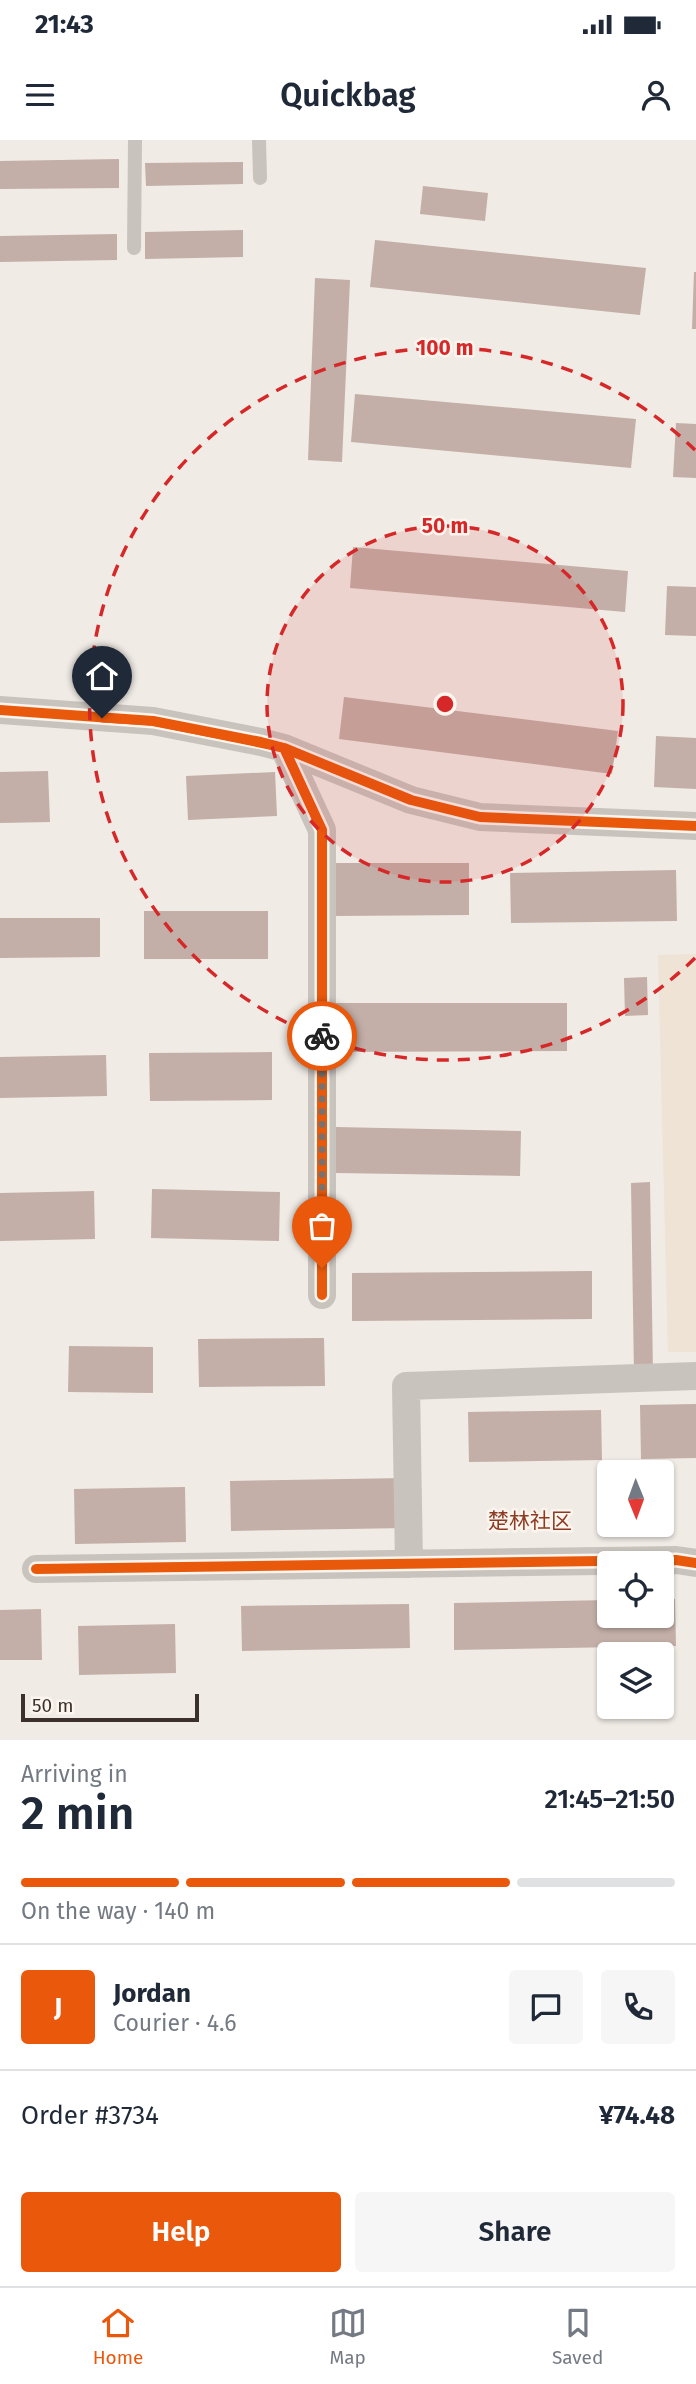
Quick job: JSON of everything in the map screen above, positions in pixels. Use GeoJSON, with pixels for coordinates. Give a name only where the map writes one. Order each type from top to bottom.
{"type":"FeatureCollection","features":[{"type":"Feature","properties":{"kind":"street"},"geometry":{"type":"LineString","coordinates":[[0,710],[153,721],[284,748],[411,800],[481,817],[696,826]]}},
{"type":"Feature","properties":{"kind":"street"},"geometry":{"type":"LineString","coordinates":[[284,748],[322,830],[322,1295]]}},
{"type":"Feature","properties":{"kind":"street"},"geometry":{"type":"LineString","coordinates":[[410,1564],[406,1386],[696,1376]]}},
{"type":"Feature","properties":{"kind":"street"},"geometry":{"type":"LineString","coordinates":[[36,1569],[676,1560],[696,1563]]}},
{"type":"Feature","properties":{"kind":"lane"},"geometry":{"type":"LineString","coordinates":[[134,248],[135,140]]}},
{"type":"Feature","properties":{"kind":"lane"},"geometry":{"type":"LineString","coordinates":[[259,140],[260,178]]}},
{"type":"Feature","properties":{"kind":"shaded area"},"geometry":{"type":"Polygon","coordinates":[[[696,954],[696,1352],[668,1352],[658,955],[696,954]]]}},
{"type":"Feature","properties":{"kind":"building"},"geometry":{"type":"Polygon","coordinates":[[[119,159],[119,188],[0,189],[0,161],[119,159]]]}},
{"type":"Feature","properties":{"kind":"building"},"geometry":{"type":"Polygon","coordinates":[[[243,162],[243,184],[146,186],[145,163],[243,162]]]}},
{"type":"Feature","properties":{"kind":"building"},"geometry":{"type":"Polygon","coordinates":[[[423,186],[488,193],[485,221],[420,214],[423,186]]]}},
{"type":"Feature","properties":{"kind":"building"},"geometry":{"type":"Polygon","coordinates":[[[243,230],[243,257],[145,259],[145,232],[243,230]]]}},
{"type":"Feature","properties":{"kind":"building"},"geometry":{"type":"Polygon","coordinates":[[[117,234],[117,260],[0,262],[0,236],[117,234]]]}},
{"type":"Feature","properties":{"kind":"building"},"geometry":{"type":"Polygon","coordinates":[[[375,240],[646,268],[640,315],[370,287],[375,240]]]}},
{"type":"Feature","properties":{"kind":"building"},"geometry":{"type":"Polygon","coordinates":[[[694,272],[696,329],[692,329],[694,272]]]}},
{"type":"Feature","properties":{"kind":"building"},"geometry":{"type":"Polygon","coordinates":[[[315,278],[350,280],[342,462],[308,460],[315,278]]]}},
{"type":"Feature","properties":{"kind":"building"},"geometry":{"type":"Polygon","coordinates":[[[355,394],[636,419],[631,468],[351,442],[355,394]]]}},
{"type":"Feature","properties":{"kind":"building"},"geometry":{"type":"Polygon","coordinates":[[[676,423],[696,424],[696,478],[673,477],[676,423]]]}},
{"type":"Feature","properties":{"kind":"building"},"geometry":{"type":"Polygon","coordinates":[[[353,547],[628,571],[625,612],[350,588],[353,547]]]}},
{"type":"Feature","properties":{"kind":"building"},"geometry":{"type":"Polygon","coordinates":[[[667,586],[696,587],[696,636],[665,635],[667,586]]]}},
{"type":"Feature","properties":{"kind":"building"},"geometry":{"type":"Polygon","coordinates":[[[344,697],[618,731],[612,774],[339,739],[344,697]]]}},
{"type":"Feature","properties":{"kind":"building"},"geometry":{"type":"Polygon","coordinates":[[[656,736],[696,738],[696,789],[654,787],[656,736]]]}},
{"type":"Feature","properties":{"kind":"building"},"geometry":{"type":"Polygon","coordinates":[[[48,771],[50,822],[0,823],[0,772],[48,771]]]}},
{"type":"Feature","properties":{"kind":"building"},"geometry":{"type":"Polygon","coordinates":[[[275,772],[277,816],[188,820],[186,776],[275,772]]]}},
{"type":"Feature","properties":{"kind":"building"},"geometry":{"type":"Polygon","coordinates":[[[334,863],[469,863],[469,915],[335,916],[334,863]]]}},
{"type":"Feature","properties":{"kind":"building"},"geometry":{"type":"Polygon","coordinates":[[[676,870],[677,921],[511,923],[510,873],[676,870]]]}},
{"type":"Feature","properties":{"kind":"building"},"geometry":{"type":"Polygon","coordinates":[[[144,911],[268,911],[268,959],[144,959],[144,911]]]}},
{"type":"Feature","properties":{"kind":"building"},"geometry":{"type":"Polygon","coordinates":[[[0,918],[100,918],[100,957],[0,958],[0,918]]]}},
{"type":"Feature","properties":{"kind":"building"},"geometry":{"type":"Polygon","coordinates":[[[647,977],[648,1015],[625,1016],[624,978],[647,977]]]}},
{"type":"Feature","properties":{"kind":"building"},"geometry":{"type":"Polygon","coordinates":[[[328,1003],[567,1003],[567,1051],[328,1052],[328,1003]]]}},
{"type":"Feature","properties":{"kind":"building"},"geometry":{"type":"Polygon","coordinates":[[[272,1052],[272,1100],[150,1101],[149,1053],[272,1052]]]}},
{"type":"Feature","properties":{"kind":"building"},"geometry":{"type":"Polygon","coordinates":[[[106,1055],[107,1096],[0,1098],[0,1057],[106,1055]]]}},
{"type":"Feature","properties":{"kind":"building"},"geometry":{"type":"Polygon","coordinates":[[[336,1127],[521,1131],[520,1176],[336,1173],[336,1127]]]}},
{"type":"Feature","properties":{"kind":"building"},"geometry":{"type":"Polygon","coordinates":[[[650,1182],[653,1374],[634,1374],[631,1183],[650,1182]]]}},
{"type":"Feature","properties":{"kind":"building"},"geometry":{"type":"Polygon","coordinates":[[[152,1189],[280,1192],[279,1241],[151,1238],[152,1189]]]}},
{"type":"Feature","properties":{"kind":"building"},"geometry":{"type":"Polygon","coordinates":[[[94,1191],[95,1239],[0,1241],[0,1193],[94,1191]]]}},
{"type":"Feature","properties":{"kind":"building"},"geometry":{"type":"Polygon","coordinates":[[[592,1271],[592,1319],[352,1321],[352,1273],[592,1271]]]}},
{"type":"Feature","properties":{"kind":"building"},"geometry":{"type":"Polygon","coordinates":[[[324,1338],[325,1386],[199,1387],[198,1339],[324,1338]]]}},
{"type":"Feature","properties":{"kind":"building"},"geometry":{"type":"Polygon","coordinates":[[[69,1346],[153,1347],[153,1393],[68,1392],[69,1346]]]}},
{"type":"Feature","properties":{"kind":"building"},"geometry":{"type":"Polygon","coordinates":[[[696,1404],[696,1458],[641,1459],[640,1405],[696,1404]]]}},
{"type":"Feature","properties":{"kind":"building"},"geometry":{"type":"Polygon","coordinates":[[[601,1410],[602,1460],[469,1462],[468,1412],[601,1410]]]}},
{"type":"Feature","properties":{"kind":"building"},"geometry":{"type":"Polygon","coordinates":[[[406,1478],[407,1528],[231,1531],[230,1481],[406,1478]]]}},
{"type":"Feature","properties":{"kind":"building"},"geometry":{"type":"Polygon","coordinates":[[[185,1487],[186,1542],[75,1544],[74,1489],[185,1487]]]}},
{"type":"Feature","properties":{"kind":"building"},"geometry":{"type":"Polygon","coordinates":[[[675,1599],[676,1646],[674,1642],[597,1642],[597,1647],[454,1650],[454,1603],[597,1600],[597,1628],[674,1628],[675,1599]]]}},
{"type":"Feature","properties":{"kind":"building"},"geometry":{"type":"Polygon","coordinates":[[[409,1604],[410,1648],[242,1651],[241,1606],[409,1604]]]}},
{"type":"Feature","properties":{"kind":"building"},"geometry":{"type":"Polygon","coordinates":[[[41,1609],[42,1660],[0,1660],[0,1610],[41,1609]]]}},
{"type":"Feature","properties":{"kind":"building"},"geometry":{"type":"Polygon","coordinates":[[[175,1624],[176,1673],[79,1675],[78,1626],[175,1624]]]}},
{"type":"Feature","properties":{"kind":"cycle path"},"geometry":{"type":"LineString","coordinates":[[0,710],[153,721],[261,742],[284,748],[411,800],[480,817],[696,826]]}},
{"type":"Feature","properties":{"kind":"cycle path"},"geometry":{"type":"LineString","coordinates":[[284,748],[322,830],[322,1295]]}},
{"type":"Feature","properties":{"kind":"cycle path"},"geometry":{"type":"LineString","coordinates":[[36,1569],[676,1560],[696,1563]]}},
{"type":"Feature","properties":{"kind":"way so far"},"geometry":{"type":"LineString","coordinates":[[322,1036],[322,1268]]}},
{"type":"Feature","properties":{"kind":"district","name":"楚林社区"},"geometry":{"type":"Point","coordinates":[530,1521]}},
{"type":"Feature","properties":{"kind":"route"},"geometry":{"type":"LineString","coordinates":[[102,718],[153,721],[284,748],[322,830],[322,1036]]}}]}
